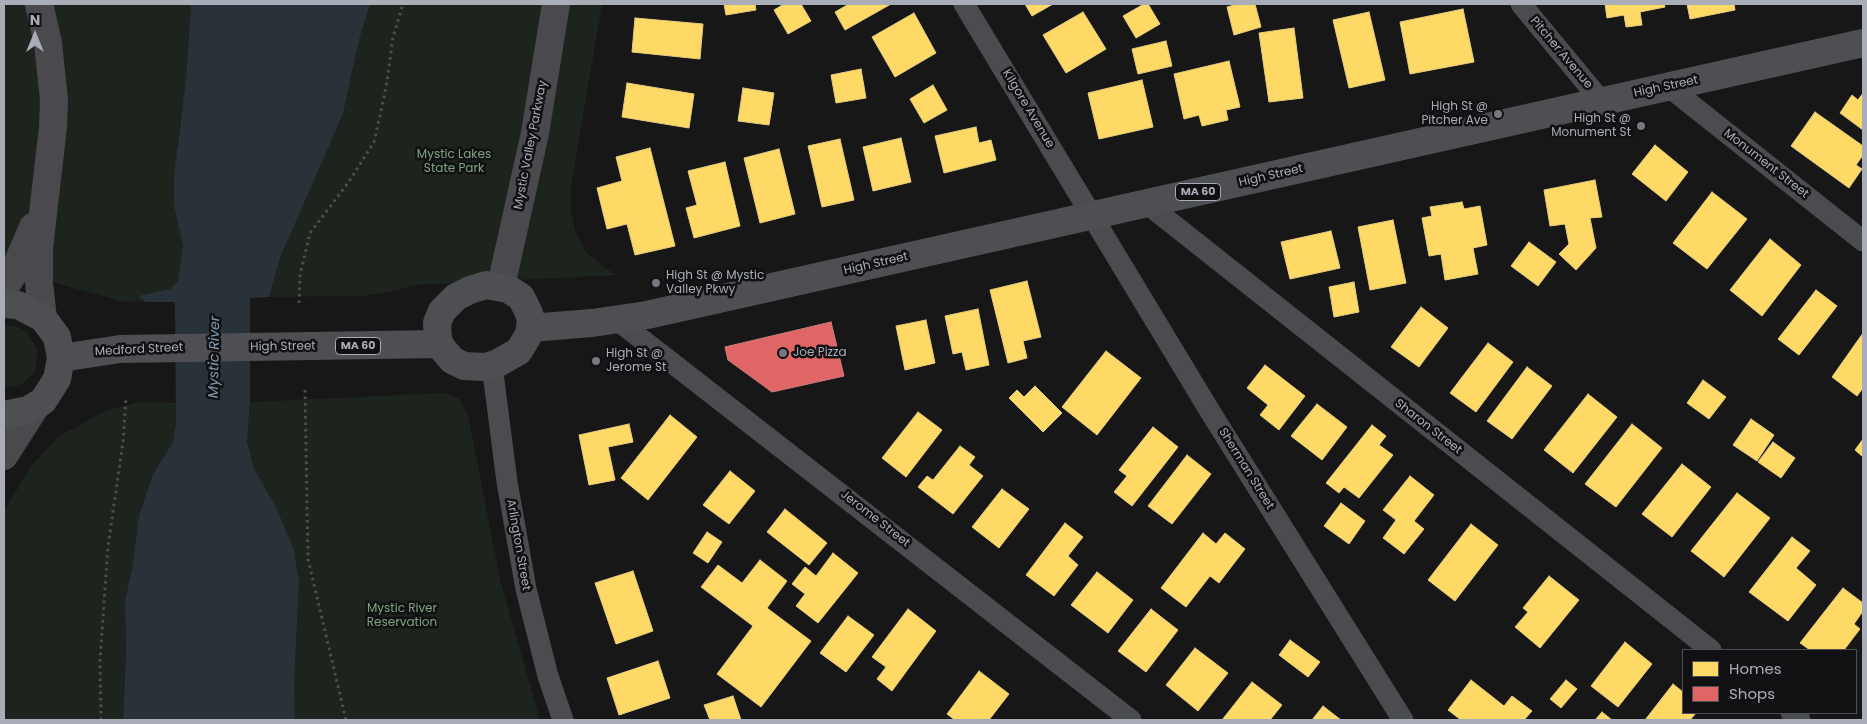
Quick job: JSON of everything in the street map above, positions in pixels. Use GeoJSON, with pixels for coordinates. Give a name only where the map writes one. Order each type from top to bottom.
{"type":"FeatureCollection","features":[{"type":"Feature","properties":{"kind":"main road"},"geometry":{"type":"LineString","coordinates":[[39,4],[48,43],[54,100],[53,127],[43,200],[38,267],[43,318]]}},
{"type":"Feature","properties":{"kind":"main road","name":"Mystic Valley Parkway"},"geometry":{"type":"LineString","coordinates":[[501,286],[534,133],[556,4]]}},
{"type":"Feature","properties":{"kind":"main road","name":"High Street"},"geometry":{"type":"LineString","coordinates":[[530,328],[617,320],[1863,43]]}},
{"type":"Feature","properties":{"kind":"main road"},"geometry":{"type":"LineString","coordinates":[[4,289],[12,276],[43,200]]}},
{"type":"Feature","properties":{"kind":"main road"},"geometry":{"type":"LineString","coordinates":[[480,286],[501,286],[514,292],[521,298],[529,313],[530,328],[526,340],[519,351],[492,365],[464,366],[452,360],[439,344],[438,323],[442,311],[451,301],[480,286]]}},
{"type":"Feature","properties":{"kind":"main road"},"geometry":{"type":"LineString","coordinates":[[4,304],[18,305],[43,318],[57,337],[61,358],[58,379],[53,389],[36,406],[4,456]]}},
{"type":"Feature","properties":{"kind":"main road","name":"High Street"},"geometry":{"type":"LineString","coordinates":[[217,348],[439,344]]}},
{"type":"Feature","properties":{"kind":"main road","name":"Medford Street"},"geometry":{"type":"LineString","coordinates":[[61,358],[120,349],[217,348]]}},
{"type":"Feature","properties":{"kind":"main road"},"geometry":{"type":"LineString","coordinates":[[4,415],[19,413],[36,406]]}},
{"type":"Feature","properties":{"kind":"street","name":"Kilgore Avenue"},"geometry":{"type":"LineString","coordinates":[[964,4],[1092,215]]}},
{"type":"Feature","properties":{"kind":"street","name":"Pitcher Avenue"},"geometry":{"type":"LineString","coordinates":[[1521,4],[1602,102]]}},
{"type":"Feature","properties":{"kind":"street","name":"Monument Street"},"geometry":{"type":"LineString","coordinates":[[1669,87],[1863,241]]}},
{"type":"Feature","properties":{"kind":"street","name":"Sharon Street"},"geometry":{"type":"LineString","coordinates":[[1146,203],[1710,649]]}},
{"type":"Feature","properties":{"kind":"street","name":"Sherman Street"},"geometry":{"type":"LineString","coordinates":[[1092,215],[1211,413],[1403,720]]}},
{"type":"Feature","properties":{"kind":"street","name":"Jerome Street"},"geometry":{"type":"LineString","coordinates":[[617,320],[1049,654],[1131,720]]}},
{"type":"Feature","properties":{"kind":"street","name":"Arlington Street"},"geometry":{"type":"LineString","coordinates":[[492,365],[508,482],[526,588],[548,676],[563,720]]}},
{"type":"Feature","properties":{"kind":"path"},"geometry":{"type":"LineString","coordinates":[[300,303],[300,275],[310,233],[348,183],[374,142],[386,88],[393,37],[403,4]]}},
{"type":"Feature","properties":{"kind":"path"},"geometry":{"type":"LineString","coordinates":[[305,390],[308,559],[346,720]]}},
{"type":"Feature","properties":{"kind":"path"},"geometry":{"type":"LineString","coordinates":[[101,720],[100,661],[108,546],[123,442],[126,398]]}},
{"type":"Feature","properties":{"kind":"green space"},"geometry":{"type":"Polygon","coordinates":[[[4,4],[191,4],[186,78],[177,144],[180,230],[183,246],[178,281],[170,289],[139,296],[146,302],[121,301],[4,269],[4,4]]]}},
{"type":"Feature","properties":{"kind":"green space","name":"Mystic Lakes State Park"},"geometry":{"type":"Polygon","coordinates":[[[370,4],[602,4],[571,187],[571,214],[576,233],[586,252],[605,268],[617,275],[413,285],[364,296],[269,297],[280,258],[343,114],[359,40],[370,4]]]}},
{"type":"Feature","properties":{"kind":"green space"},"geometry":{"type":"Polygon","coordinates":[[[4,325],[18,327],[27,332],[37,349],[36,369],[22,384],[12,387],[4,387],[4,325]]]}},
{"type":"Feature","properties":{"kind":"green space","name":"Mystic River Reservation"},"geometry":{"type":"Polygon","coordinates":[[[444,393],[459,398],[468,415],[500,579],[540,720],[295,720],[294,687],[299,581],[294,550],[277,509],[254,469],[247,441],[250,402],[444,393]]]}},
{"type":"Feature","properties":{"kind":"green space"},"geometry":{"type":"Polygon","coordinates":[[[139,402],[176,403],[176,424],[173,442],[153,474],[139,515],[133,563],[125,601],[126,654],[123,720],[4,720],[4,511],[32,465],[58,437],[105,411],[139,402]]]}},
{"type":"Feature","properties":{"kind":"water","name":"Mystic River"},"geometry":{"type":"Polygon","coordinates":[[[191,4],[370,4],[359,40],[343,114],[280,258],[269,297],[250,298],[250,402],[247,441],[254,469],[277,509],[294,550],[299,581],[294,687],[295,720],[123,720],[126,654],[125,601],[133,563],[139,515],[153,474],[173,442],[176,424],[175,302],[146,302],[138,296],[170,289],[178,281],[183,246],[174,205],[174,176],[186,78],[191,4]]]}},
{"type":"Feature","properties":{"kind":"building: Homes"},"geometry":{"type":"Polygon","coordinates":[[[724,4],[755,4],[756,10],[726,15],[724,4]]]}},
{"type":"Feature","properties":{"kind":"building: Homes"},"geometry":{"type":"Polygon","coordinates":[[[784,4],[801,4],[811,21],[788,34],[774,10],[784,4]]]}},
{"type":"Feature","properties":{"kind":"building: Homes"},"geometry":{"type":"Polygon","coordinates":[[[849,4],[891,4],[845,30],[835,12],[849,4]]]}},
{"type":"Feature","properties":{"kind":"building: Homes"},"geometry":{"type":"Polygon","coordinates":[[[1025,4],[1053,4],[1032,16],[1025,4]]]}},
{"type":"Feature","properties":{"kind":"building: Homes"},"geometry":{"type":"Polygon","coordinates":[[[1144,4],[1148,4],[1160,24],[1136,38],[1123,16],[1144,4]]]}},
{"type":"Feature","properties":{"kind":"building: Homes"},"geometry":{"type":"Polygon","coordinates":[[[1238,4],[1255,4],[1261,27],[1234,35],[1227,7],[1238,4]]]}},
{"type":"Feature","properties":{"kind":"building: Homes"},"geometry":{"type":"Polygon","coordinates":[[[1605,4],[1664,4],[1665,7],[1640,12],[1642,25],[1626,27],[1624,15],[1607,18],[1605,4]]]}},
{"type":"Feature","properties":{"kind":"building: Homes"},"geometry":{"type":"Polygon","coordinates":[[[1687,4],[1734,4],[1735,10],[1690,19],[1687,4]]]}},
{"type":"Feature","properties":{"kind":"building: Homes"},"geometry":{"type":"Polygon","coordinates":[[[1463,9],[1474,62],[1410,74],[1400,22],[1463,9]]]}},
{"type":"Feature","properties":{"kind":"building: Homes"},"geometry":{"type":"Polygon","coordinates":[[[1083,12],[1106,49],[1066,73],[1043,35],[1083,12]]]}},
{"type":"Feature","properties":{"kind":"building: Homes"},"geometry":{"type":"Polygon","coordinates":[[[1369,12],[1385,80],[1349,88],[1333,20],[1369,12]]]}},
{"type":"Feature","properties":{"kind":"building: Homes"},"geometry":{"type":"Polygon","coordinates":[[[914,13],[936,53],[895,77],[872,37],[914,13]]]}},
{"type":"Feature","properties":{"kind":"building: Homes"},"geometry":{"type":"Polygon","coordinates":[[[635,18],[703,24],[700,59],[632,52],[635,18]]]}},
{"type":"Feature","properties":{"kind":"building: Homes"},"geometry":{"type":"Polygon","coordinates":[[[1294,28],[1303,98],[1269,102],[1259,33],[1294,28]]]}},
{"type":"Feature","properties":{"kind":"building: Homes"},"geometry":{"type":"Polygon","coordinates":[[[1166,41],[1172,66],[1138,74],[1132,49],[1166,41]]]}},
{"type":"Feature","properties":{"kind":"building: Homes"},"geometry":{"type":"Polygon","coordinates":[[[1229,61],[1240,107],[1226,110],[1228,120],[1202,126],[1199,115],[1184,119],[1174,74],[1229,61]]]}},
{"type":"Feature","properties":{"kind":"building: Homes"},"geometry":{"type":"Polygon","coordinates":[[[861,69],[866,98],[836,103],[831,75],[861,69]]]}},
{"type":"Feature","properties":{"kind":"building: Homes"},"geometry":{"type":"Polygon","coordinates":[[[1142,80],[1153,127],[1099,139],[1088,93],[1142,80]]]}},
{"type":"Feature","properties":{"kind":"building: Homes"},"geometry":{"type":"Polygon","coordinates":[[[627,83],[694,94],[689,128],[622,117],[627,83]]]}},
{"type":"Feature","properties":{"kind":"building: Homes"},"geometry":{"type":"Polygon","coordinates":[[[933,85],[947,110],[924,123],[910,99],[933,85]]]}},
{"type":"Feature","properties":{"kind":"building: Homes"},"geometry":{"type":"Polygon","coordinates":[[[743,88],[774,93],[769,125],[738,121],[743,88]]]}},
{"type":"Feature","properties":{"kind":"building: Homes"},"geometry":{"type":"Polygon","coordinates":[[[1863,93],[1863,130],[1840,113],[1852,95],[1858,100],[1863,93]]]}},
{"type":"Feature","properties":{"kind":"building: Homes"},"geometry":{"type":"Polygon","coordinates":[[[1815,112],[1863,146],[1863,155],[1856,165],[1862,169],[1849,188],[1791,146],[1815,112]]]}},
{"type":"Feature","properties":{"kind":"building: Homes"},"geometry":{"type":"Polygon","coordinates":[[[976,127],[979,143],[991,140],[996,160],[944,173],[935,136],[976,127]]]}},
{"type":"Feature","properties":{"kind":"building: Homes"},"geometry":{"type":"Polygon","coordinates":[[[901,138],[911,182],[873,191],[863,147],[901,138]]]}},
{"type":"Feature","properties":{"kind":"building: Homes"},"geometry":{"type":"Polygon","coordinates":[[[840,139],[854,200],[822,207],[808,146],[840,139]]]}},
{"type":"Feature","properties":{"kind":"building: Homes"},"geometry":{"type":"Polygon","coordinates":[[[1655,145],[1688,172],[1666,201],[1632,174],[1655,145]]]}},
{"type":"Feature","properties":{"kind":"building: Homes"},"geometry":{"type":"Polygon","coordinates":[[[650,148],[675,246],[635,255],[627,224],[607,229],[597,188],[622,181],[616,157],[650,148]]]}},
{"type":"Feature","properties":{"kind":"building: Homes"},"geometry":{"type":"Polygon","coordinates":[[[779,149],[795,214],[760,223],[744,158],[779,149]]]}},
{"type":"Feature","properties":{"kind":"building: Homes"},"geometry":{"type":"Polygon","coordinates":[[[725,162],[740,226],[694,238],[686,208],[697,205],[688,171],[725,162]]]}},
{"type":"Feature","properties":{"kind":"building: Homes"},"geometry":{"type":"Polygon","coordinates":[[[1595,180],[1602,217],[1590,218],[1596,248],[1576,270],[1559,254],[1569,244],[1565,224],[1550,226],[1544,190],[1595,180]]]}},
{"type":"Feature","properties":{"kind":"building: Homes"},"geometry":{"type":"Polygon","coordinates":[[[1712,192],[1747,219],[1707,269],[1673,243],[1712,192]]]}},
{"type":"Feature","properties":{"kind":"building: Homes"},"geometry":{"type":"Polygon","coordinates":[[[1462,202],[1464,209],[1480,206],[1487,245],[1473,248],[1478,274],[1445,280],[1441,254],[1429,256],[1422,218],[1432,216],[1430,207],[1462,202]]]}},
{"type":"Feature","properties":{"kind":"building: Homes"},"geometry":{"type":"Polygon","coordinates":[[[1393,220],[1406,283],[1370,290],[1358,227],[1393,220]]]}},
{"type":"Feature","properties":{"kind":"building: Homes"},"geometry":{"type":"Polygon","coordinates":[[[1331,231],[1340,268],[1290,279],[1281,242],[1331,231]]]}},
{"type":"Feature","properties":{"kind":"building: Homes"},"geometry":{"type":"Polygon","coordinates":[[[1770,239],[1801,265],[1762,316],[1730,290],[1770,239]]]}},
{"type":"Feature","properties":{"kind":"building: Homes"},"geometry":{"type":"Polygon","coordinates":[[[1529,242],[1556,262],[1538,286],[1511,266],[1529,242]]]}},
{"type":"Feature","properties":{"kind":"building: Homes"},"geometry":{"type":"Polygon","coordinates":[[[1027,281],[1041,337],[1023,341],[1027,358],[1008,363],[990,290],[1027,281]]]}},
{"type":"Feature","properties":{"kind":"building: Homes"},"geometry":{"type":"Polygon","coordinates":[[[1354,282],[1359,312],[1334,317],[1329,287],[1354,282]]]}},
{"type":"Feature","properties":{"kind":"building: Homes"},"geometry":{"type":"Polygon","coordinates":[[[1816,290],[1837,306],[1799,355],[1778,339],[1816,290]]]}},
{"type":"Feature","properties":{"kind":"building: Homes"},"geometry":{"type":"Polygon","coordinates":[[[1421,307],[1448,328],[1419,367],[1391,347],[1421,307]]]}},
{"type":"Feature","properties":{"kind":"building: Homes"},"geometry":{"type":"Polygon","coordinates":[[[978,309],[989,365],[966,370],[962,352],[953,354],[945,316],[978,309]]]}},
{"type":"Feature","properties":{"kind":"building: Homes"},"geometry":{"type":"Polygon","coordinates":[[[926,320],[935,363],[905,370],[896,326],[926,320]]]}},
{"type":"Feature","properties":{"kind":"building: Homes"},"geometry":{"type":"Polygon","coordinates":[[[1863,333],[1863,388],[1857,396],[1832,377],[1863,333]]]}},
{"type":"Feature","properties":{"kind":"building: Homes"},"geometry":{"type":"Polygon","coordinates":[[[1488,343],[1513,362],[1476,412],[1450,393],[1488,343]]]}},
{"type":"Feature","properties":{"kind":"building: Homes"},"geometry":{"type":"Polygon","coordinates":[[[1106,351],[1141,378],[1097,435],[1062,407],[1106,351]]]}},
{"type":"Feature","properties":{"kind":"building: Homes"},"geometry":{"type":"Polygon","coordinates":[[[1265,365],[1305,396],[1279,430],[1260,415],[1268,405],[1247,388],[1265,365]]]}},
{"type":"Feature","properties":{"kind":"building: Homes"},"geometry":{"type":"Polygon","coordinates":[[[1527,367],[1552,386],[1512,439],[1487,421],[1527,367]]]}},
{"type":"Feature","properties":{"kind":"building: Homes"},"geometry":{"type":"Polygon","coordinates":[[[1703,380],[1726,397],[1709,419],[1687,403],[1703,380]]]}},
{"type":"Feature","properties":{"kind":"building: Homes"},"geometry":{"type":"Polygon","coordinates":[[[1035,386],[1062,413],[1043,432],[1009,398],[1017,390],[1024,397],[1035,386]]]}},
{"type":"Feature","properties":{"kind":"building: Homes"},"geometry":{"type":"Polygon","coordinates":[[[1588,394],[1617,417],[1573,473],[1544,450],[1588,394]]]}},
{"type":"Feature","properties":{"kind":"building: Homes"},"geometry":{"type":"Polygon","coordinates":[[[1317,404],[1347,427],[1322,460],[1291,436],[1317,404]]]}},
{"type":"Feature","properties":{"kind":"building: Homes"},"geometry":{"type":"Polygon","coordinates":[[[918,412],[942,430],[906,477],[882,458],[918,412]]]}},
{"type":"Feature","properties":{"kind":"building: Homes"},"geometry":{"type":"Polygon","coordinates":[[[670,415],[697,437],[648,500],[621,478],[670,415]]]}},
{"type":"Feature","properties":{"kind":"building: Homes"},"geometry":{"type":"Polygon","coordinates":[[[1751,419],[1774,435],[1757,461],[1733,445],[1751,419]]]}},
{"type":"Feature","properties":{"kind":"building: Homes"},"geometry":{"type":"Polygon","coordinates":[[[629,424],[633,442],[608,447],[615,480],[589,485],[579,435],[629,424]]]}},
{"type":"Feature","properties":{"kind":"building: Homes"},"geometry":{"type":"Polygon","coordinates":[[[1632,424],[1662,448],[1616,507],[1585,484],[1632,424]]]}},
{"type":"Feature","properties":{"kind":"building: Homes"},"geometry":{"type":"Polygon","coordinates":[[[1372,425],[1386,436],[1379,445],[1393,455],[1359,498],[1344,487],[1339,493],[1326,483],[1372,425]]]}},
{"type":"Feature","properties":{"kind":"building: Homes"},"geometry":{"type":"Polygon","coordinates":[[[1153,427],[1178,447],[1132,506],[1114,492],[1127,476],[1119,470],[1153,427]]]}},
{"type":"Feature","properties":{"kind":"building: Homes"},"geometry":{"type":"Polygon","coordinates":[[[1863,439],[1863,457],[1855,450],[1863,439]]]}},
{"type":"Feature","properties":{"kind":"building: Homes"},"geometry":{"type":"Polygon","coordinates":[[[1773,442],[1795,458],[1781,478],[1758,462],[1773,442]]]}},
{"type":"Feature","properties":{"kind":"building: Homes"},"geometry":{"type":"Polygon","coordinates":[[[960,446],[975,457],[969,465],[983,476],[953,514],[918,487],[927,476],[933,480],[960,446]]]}},
{"type":"Feature","properties":{"kind":"building: Homes"},"geometry":{"type":"Polygon","coordinates":[[[1187,455],[1211,474],[1172,524],[1148,506],[1187,455]]]}},
{"type":"Feature","properties":{"kind":"building: Homes"},"geometry":{"type":"Polygon","coordinates":[[[1682,464],[1711,487],[1672,537],[1642,514],[1682,464]]]}},
{"type":"Feature","properties":{"kind":"building: Homes"},"geometry":{"type":"Polygon","coordinates":[[[730,471],[755,491],[729,524],[703,505],[730,471]]]}},
{"type":"Feature","properties":{"kind":"building: Homes"},"geometry":{"type":"Polygon","coordinates":[[[1410,476],[1434,495],[1414,521],[1424,529],[1404,554],[1383,538],[1396,520],[1383,510],[1410,476]]]}},
{"type":"Feature","properties":{"kind":"building: Homes"},"geometry":{"type":"Polygon","coordinates":[[[1002,489],[1029,509],[999,548],[972,527],[1002,489]]]}},
{"type":"Feature","properties":{"kind":"building: Homes"},"geometry":{"type":"Polygon","coordinates":[[[1737,493],[1770,518],[1724,577],[1691,551],[1737,493]]]}},
{"type":"Feature","properties":{"kind":"building: Homes"},"geometry":{"type":"Polygon","coordinates":[[[1341,503],[1365,521],[1349,544],[1324,526],[1341,503]]]}},
{"type":"Feature","properties":{"kind":"building: Homes"},"geometry":{"type":"Polygon","coordinates":[[[785,509],[827,543],[809,565],[767,532],[785,509]]]}},
{"type":"Feature","properties":{"kind":"building: Homes"},"geometry":{"type":"Polygon","coordinates":[[[1065,523],[1083,537],[1068,556],[1078,565],[1054,596],[1026,575],[1065,523]]]}},
{"type":"Feature","properties":{"kind":"building: Homes"},"geometry":{"type":"Polygon","coordinates":[[[1471,524],[1498,545],[1455,601],[1428,580],[1471,524]]]}},
{"type":"Feature","properties":{"kind":"building: Homes"},"geometry":{"type":"Polygon","coordinates":[[[707,532],[722,542],[708,563],[693,553],[707,532]]]}},
{"type":"Feature","properties":{"kind":"building: Homes"},"geometry":{"type":"Polygon","coordinates":[[[1203,533],[1216,544],[1225,533],[1245,549],[1219,583],[1210,576],[1186,607],[1161,588],[1203,533]]]}},
{"type":"Feature","properties":{"kind":"building: Homes"},"geometry":{"type":"Polygon","coordinates":[[[1792,537],[1810,551],[1796,568],[1816,585],[1788,621],[1749,592],[1792,537]]]}},
{"type":"Feature","properties":{"kind":"building: Homes"},"geometry":{"type":"Polygon","coordinates":[[[833,553],[858,573],[818,623],[796,606],[805,594],[792,584],[805,567],[816,576],[833,553]]]}},
{"type":"Feature","properties":{"kind":"building: Homes"},"geometry":{"type":"Polygon","coordinates":[[[760,560],[787,581],[767,608],[811,641],[761,707],[717,674],[753,626],[701,587],[718,565],[742,583],[760,560]]]}},
{"type":"Feature","properties":{"kind":"building: Homes"},"geometry":{"type":"Polygon","coordinates":[[[633,571],[653,631],[616,644],[595,583],[633,571]]]}},
{"type":"Feature","properties":{"kind":"building: Homes"},"geometry":{"type":"Polygon","coordinates":[[[1097,572],[1133,600],[1108,633],[1071,605],[1097,572]]]}},
{"type":"Feature","properties":{"kind":"building: Homes"},"geometry":{"type":"Polygon","coordinates":[[[1549,576],[1579,600],[1540,648],[1515,627],[1528,612],[1523,608],[1549,576]]]}},
{"type":"Feature","properties":{"kind":"building: Homes"},"geometry":{"type":"Polygon","coordinates":[[[1843,588],[1863,603],[1863,611],[1854,624],[1860,629],[1845,649],[1809,649],[1800,643],[1843,588]]]}},
{"type":"Feature","properties":{"kind":"building: Homes"},"geometry":{"type":"Polygon","coordinates":[[[908,609],[936,631],[892,691],[877,679],[886,667],[872,657],[908,609]]]}},
{"type":"Feature","properties":{"kind":"building: Homes"},"geometry":{"type":"Polygon","coordinates":[[[1151,609],[1178,630],[1146,672],[1118,651],[1151,609]]]}},
{"type":"Feature","properties":{"kind":"building: Homes"},"geometry":{"type":"Polygon","coordinates":[[[848,616],[874,635],[846,672],[820,653],[848,616]]]}},
{"type":"Feature","properties":{"kind":"building: Homes"},"geometry":{"type":"Polygon","coordinates":[[[1290,640],[1320,662],[1308,677],[1279,655],[1290,640]]]}},
{"type":"Feature","properties":{"kind":"building: Homes"},"geometry":{"type":"Polygon","coordinates":[[[1625,642],[1652,664],[1618,707],[1591,686],[1625,642]]]}},
{"type":"Feature","properties":{"kind":"building: Homes"},"geometry":{"type":"Polygon","coordinates":[[[1195,648],[1228,673],[1198,711],[1166,685],[1195,648]]]}},
{"type":"Feature","properties":{"kind":"building: Homes"},"geometry":{"type":"Polygon","coordinates":[[[658,661],[670,698],[619,715],[607,678],[658,661]]]}},
{"type":"Feature","properties":{"kind":"building: Homes"},"geometry":{"type":"Polygon","coordinates":[[[979,671],[1009,694],[989,720],[955,720],[947,714],[979,671]]]}},
{"type":"Feature","properties":{"kind":"building: Homes"},"geometry":{"type":"Polygon","coordinates":[[[1471,680],[1504,706],[1512,696],[1532,711],[1524,720],[1461,720],[1448,710],[1471,680]]]}},
{"type":"Feature","properties":{"kind":"building: Homes"},"geometry":{"type":"Polygon","coordinates":[[[1566,680],[1577,689],[1561,708],[1550,699],[1566,680]]]}},
{"type":"Feature","properties":{"kind":"building: Homes"},"geometry":{"type":"Polygon","coordinates":[[[1252,682],[1282,705],[1270,720],[1222,720],[1252,682]]]}},
{"type":"Feature","properties":{"kind":"building: Homes"},"geometry":{"type":"Polygon","coordinates":[[[1673,684],[1682,691],[1682,714],[1695,714],[1690,720],[1645,720],[1673,684]]]}},
{"type":"Feature","properties":{"kind":"building: Homes"},"geometry":{"type":"Polygon","coordinates":[[[733,696],[741,720],[710,720],[704,705],[733,696]]]}},
{"type":"Feature","properties":{"kind":"building: Homes"},"geometry":{"type":"Polygon","coordinates":[[[1323,706],[1341,720],[1312,720],[1323,706]]]}},
{"type":"Feature","properties":{"kind":"building: Homes"},"geometry":{"type":"Polygon","coordinates":[[[1602,712],[1612,720],[1595,720],[1602,712]]]}},
{"type":"Feature","properties":{"kind":"building: Shops","name":"Joe Pizza"},"geometry":{"type":"Polygon","coordinates":[[[831,322],[844,376],[772,392],[728,360],[725,347],[831,322]]]}},
{"type":"Feature","properties":{"kind":"place","name":"High St @ Pitcher Ave"},"geometry":{"type":"Point","coordinates":[1498,114]}},
{"type":"Feature","properties":{"kind":"place","name":"High St @ Monument St"},"geometry":{"type":"Point","coordinates":[1641,126]}},
{"type":"Feature","properties":{"kind":"place","name":"High St @ Mystic Valley Pkwy"},"geometry":{"type":"Point","coordinates":[656,283]}},
{"type":"Feature","properties":{"kind":"place","name":"Joe Pizza"},"geometry":{"type":"Point","coordinates":[783,353]}},
{"type":"Feature","properties":{"kind":"place","name":"High St @ Jerome St"},"geometry":{"type":"Point","coordinates":[596,361]}}]}
